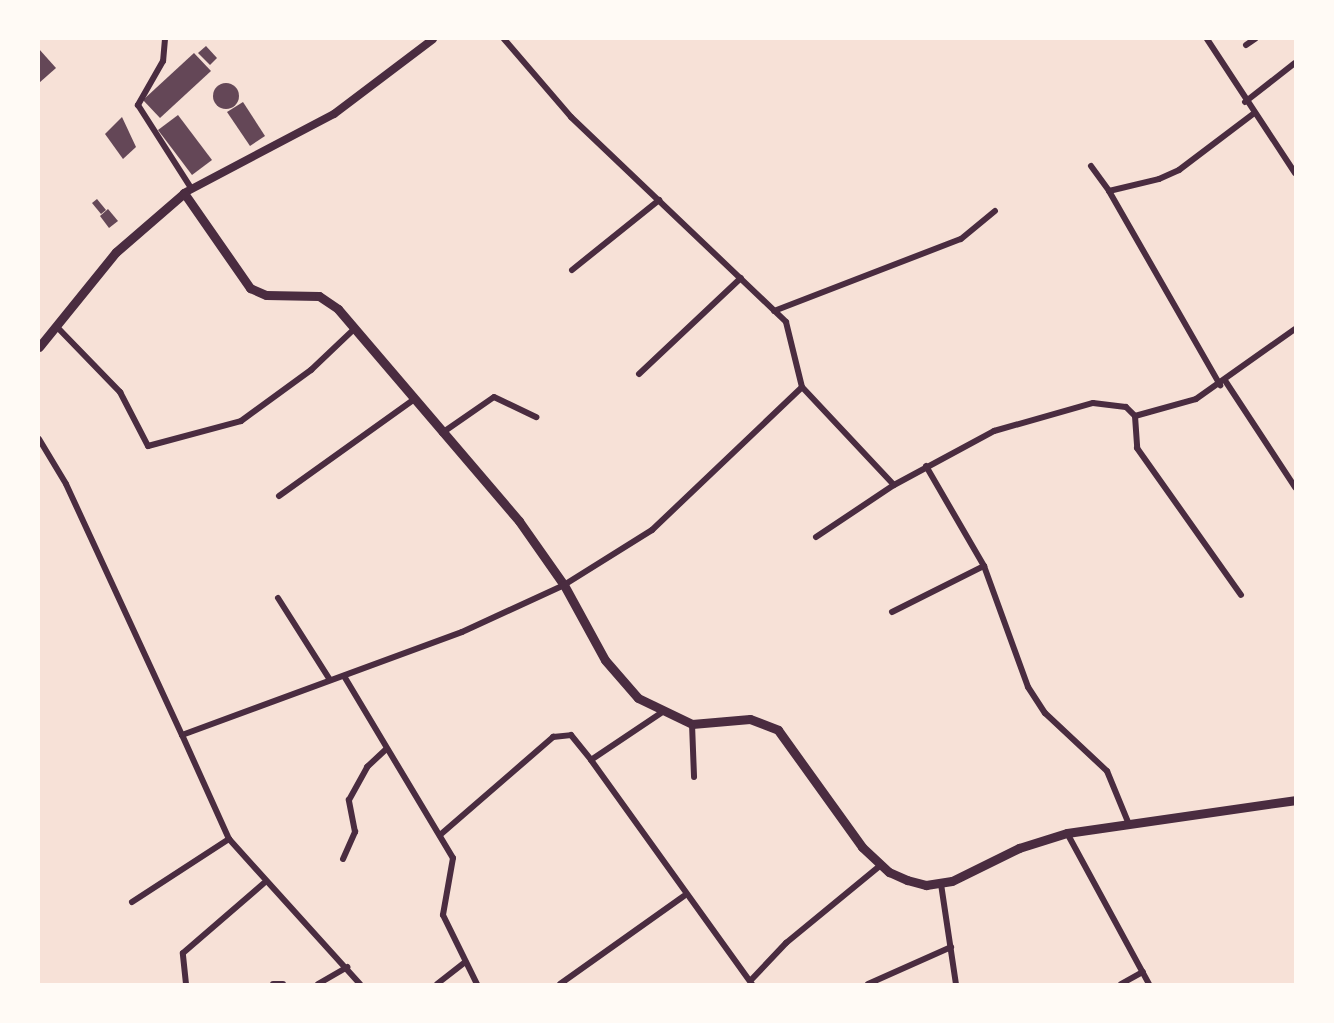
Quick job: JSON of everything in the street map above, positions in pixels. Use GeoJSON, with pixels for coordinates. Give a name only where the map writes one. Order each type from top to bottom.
{"type":"FeatureCollection","features":[{"type":"Feature","properties":{"kind":"main road"},"geometry":{"type":"LineString","coordinates":[[39,347],[116,252],[188,191],[250,288],[266,295],[326,297],[519,521],[564,585],[605,660],[638,698],[661,713],[692,724],[750,719],[778,730],[862,847],[881,865],[907,880],[941,884],[1020,848],[1067,833],[1128,822],[1295,800]]}},
{"type":"Feature","properties":{"kind":"street"},"geometry":{"type":"LineString","coordinates":[[165,39],[163,61],[138,105],[188,191],[334,114],[433,39]]}},
{"type":"Feature","properties":{"kind":"street"},"geometry":{"type":"LineString","coordinates":[[504,39],[541,87],[774,310],[790,329],[802,387],[894,485]]}},
{"type":"Feature","properties":{"kind":"street"},"geometry":{"type":"LineString","coordinates":[[1207,39],[1245,102],[1295,173]]}},
{"type":"Feature","properties":{"kind":"street"},"geometry":{"type":"LineString","coordinates":[[1246,45],[1255,39]]}},
{"type":"Feature","properties":{"kind":"street"},"geometry":{"type":"LineString","coordinates":[[1245,102],[1295,63]]}},
{"type":"Feature","properties":{"kind":"street"},"geometry":{"type":"LineString","coordinates":[[1109,191],[1179,170],[1254,114]]}},
{"type":"Feature","properties":{"kind":"street"},"geometry":{"type":"LineString","coordinates":[[1091,165],[1109,191],[1223,384],[1295,487]]}},
{"type":"Feature","properties":{"kind":"street"},"geometry":{"type":"LineString","coordinates":[[572,270],[659,200]]}},
{"type":"Feature","properties":{"kind":"street"},"geometry":{"type":"LineString","coordinates":[[774,310],[961,239],[995,211]]}},
{"type":"Feature","properties":{"kind":"street"},"geometry":{"type":"LineString","coordinates":[[639,374],[741,278]]}},
{"type":"Feature","properties":{"kind":"street"},"geometry":{"type":"LineString","coordinates":[[57,327],[120,392],[148,446],[241,421],[311,370],[354,329]]}},
{"type":"Feature","properties":{"kind":"street"},"geometry":{"type":"LineString","coordinates":[[1135,416],[1196,399],[1223,384],[1295,329]]}},
{"type":"Feature","properties":{"kind":"street"},"geometry":{"type":"LineString","coordinates":[[182,735],[462,632],[564,585],[652,530],[802,387]]}},
{"type":"Feature","properties":{"kind":"street"},"geometry":{"type":"LineString","coordinates":[[442,434],[494,397],[536,417]]}},
{"type":"Feature","properties":{"kind":"street"},"geometry":{"type":"LineString","coordinates":[[279,496],[413,400]]}},
{"type":"Feature","properties":{"kind":"street"},"geometry":{"type":"LineString","coordinates":[[816,537],[894,485],[994,431],[1093,403],[1126,407],[1135,416],[1137,448],[1241,596]]}},
{"type":"Feature","properties":{"kind":"street"},"geometry":{"type":"LineString","coordinates":[[39,439],[66,484],[229,840],[264,883],[348,967],[360,984]]}},
{"type":"Feature","properties":{"kind":"street"},"geometry":{"type":"LineString","coordinates":[[926,466],[984,566],[1028,687],[1045,713],[1107,771],[1128,822]]}},
{"type":"Feature","properties":{"kind":"street"},"geometry":{"type":"LineString","coordinates":[[892,612],[984,566]]}},
{"type":"Feature","properties":{"kind":"street"},"geometry":{"type":"LineString","coordinates":[[278,598],[330,680]]}},
{"type":"Feature","properties":{"kind":"street"},"geometry":{"type":"LineString","coordinates":[[344,676],[453,858],[442,915],[477,984]]}},
{"type":"Feature","properties":{"kind":"street"},"geometry":{"type":"LineString","coordinates":[[591,760],[661,713]]}},
{"type":"Feature","properties":{"kind":"street"},"geometry":{"type":"LineString","coordinates":[[692,724],[694,777]]}},
{"type":"Feature","properties":{"kind":"street"},"geometry":{"type":"LineString","coordinates":[[440,835],[553,737],[572,735],[684,896],[752,982],[803,927],[881,865]]}},
{"type":"Feature","properties":{"kind":"street"},"geometry":{"type":"LineString","coordinates":[[343,859],[355,838],[349,800],[367,767],[386,749]]}},
{"type":"Feature","properties":{"kind":"street"},"geometry":{"type":"LineString","coordinates":[[1067,833],[1149,984]]}},
{"type":"Feature","properties":{"kind":"street"},"geometry":{"type":"LineString","coordinates":[[132,902],[229,840]]}},
{"type":"Feature","properties":{"kind":"street"},"geometry":{"type":"LineString","coordinates":[[186,984],[183,953],[264,883]]}},
{"type":"Feature","properties":{"kind":"street"},"geometry":{"type":"LineString","coordinates":[[941,884],[956,984]]}},
{"type":"Feature","properties":{"kind":"street"},"geometry":{"type":"LineString","coordinates":[[560,984],[684,896]]}},
{"type":"Feature","properties":{"kind":"street"},"geometry":{"type":"LineString","coordinates":[[868,984],[951,947]]}},
{"type":"Feature","properties":{"kind":"street"},"geometry":{"type":"LineString","coordinates":[[437,984],[465,962]]}},
{"type":"Feature","properties":{"kind":"street"},"geometry":{"type":"LineString","coordinates":[[318,984],[348,967]]}},
{"type":"Feature","properties":{"kind":"street"},"geometry":{"type":"LineString","coordinates":[[1121,984],[1143,972]]}},
{"type":"Feature","properties":{"kind":"street"},"geometry":{"type":"LineString","coordinates":[[273,984],[283,984]]}},
{"type":"Feature","properties":{"kind":"building"},"geometry":{"type":"Polygon","coordinates":[[[206,46],[217,58],[210,65],[198,53],[206,46]]]}},
{"type":"Feature","properties":{"kind":"building"},"geometry":{"type":"Polygon","coordinates":[[[39,49],[56,68],[39,83],[39,49]]]}},
{"type":"Feature","properties":{"kind":"building"},"geometry":{"type":"Polygon","coordinates":[[[194,53],[211,71],[160,118],[143,100],[194,53]]]}},
{"type":"Feature","properties":{"kind":"building"},"geometry":{"type":"Polygon","coordinates":[[[226,83],[235,87],[239,96],[235,105],[226,109],[217,105],[213,96],[217,87],[226,83]]]}},
{"type":"Feature","properties":{"kind":"building"},"geometry":{"type":"Polygon","coordinates":[[[243,102],[265,136],[250,146],[227,112],[243,102]]]}},
{"type":"Feature","properties":{"kind":"building"},"geometry":{"type":"Polygon","coordinates":[[[178,115],[212,160],[192,175],[158,130],[178,115]]]}},
{"type":"Feature","properties":{"kind":"building"},"geometry":{"type":"Polygon","coordinates":[[[122,117],[136,147],[123,159],[105,134],[122,117]]]}},
{"type":"Feature","properties":{"kind":"building"},"geometry":{"type":"Polygon","coordinates":[[[97,199],[106,210],[101,214],[92,203],[97,199]]]}},
{"type":"Feature","properties":{"kind":"building"},"geometry":{"type":"Polygon","coordinates":[[[108,209],[118,221],[109,228],[100,216],[108,209]]]}}]}
